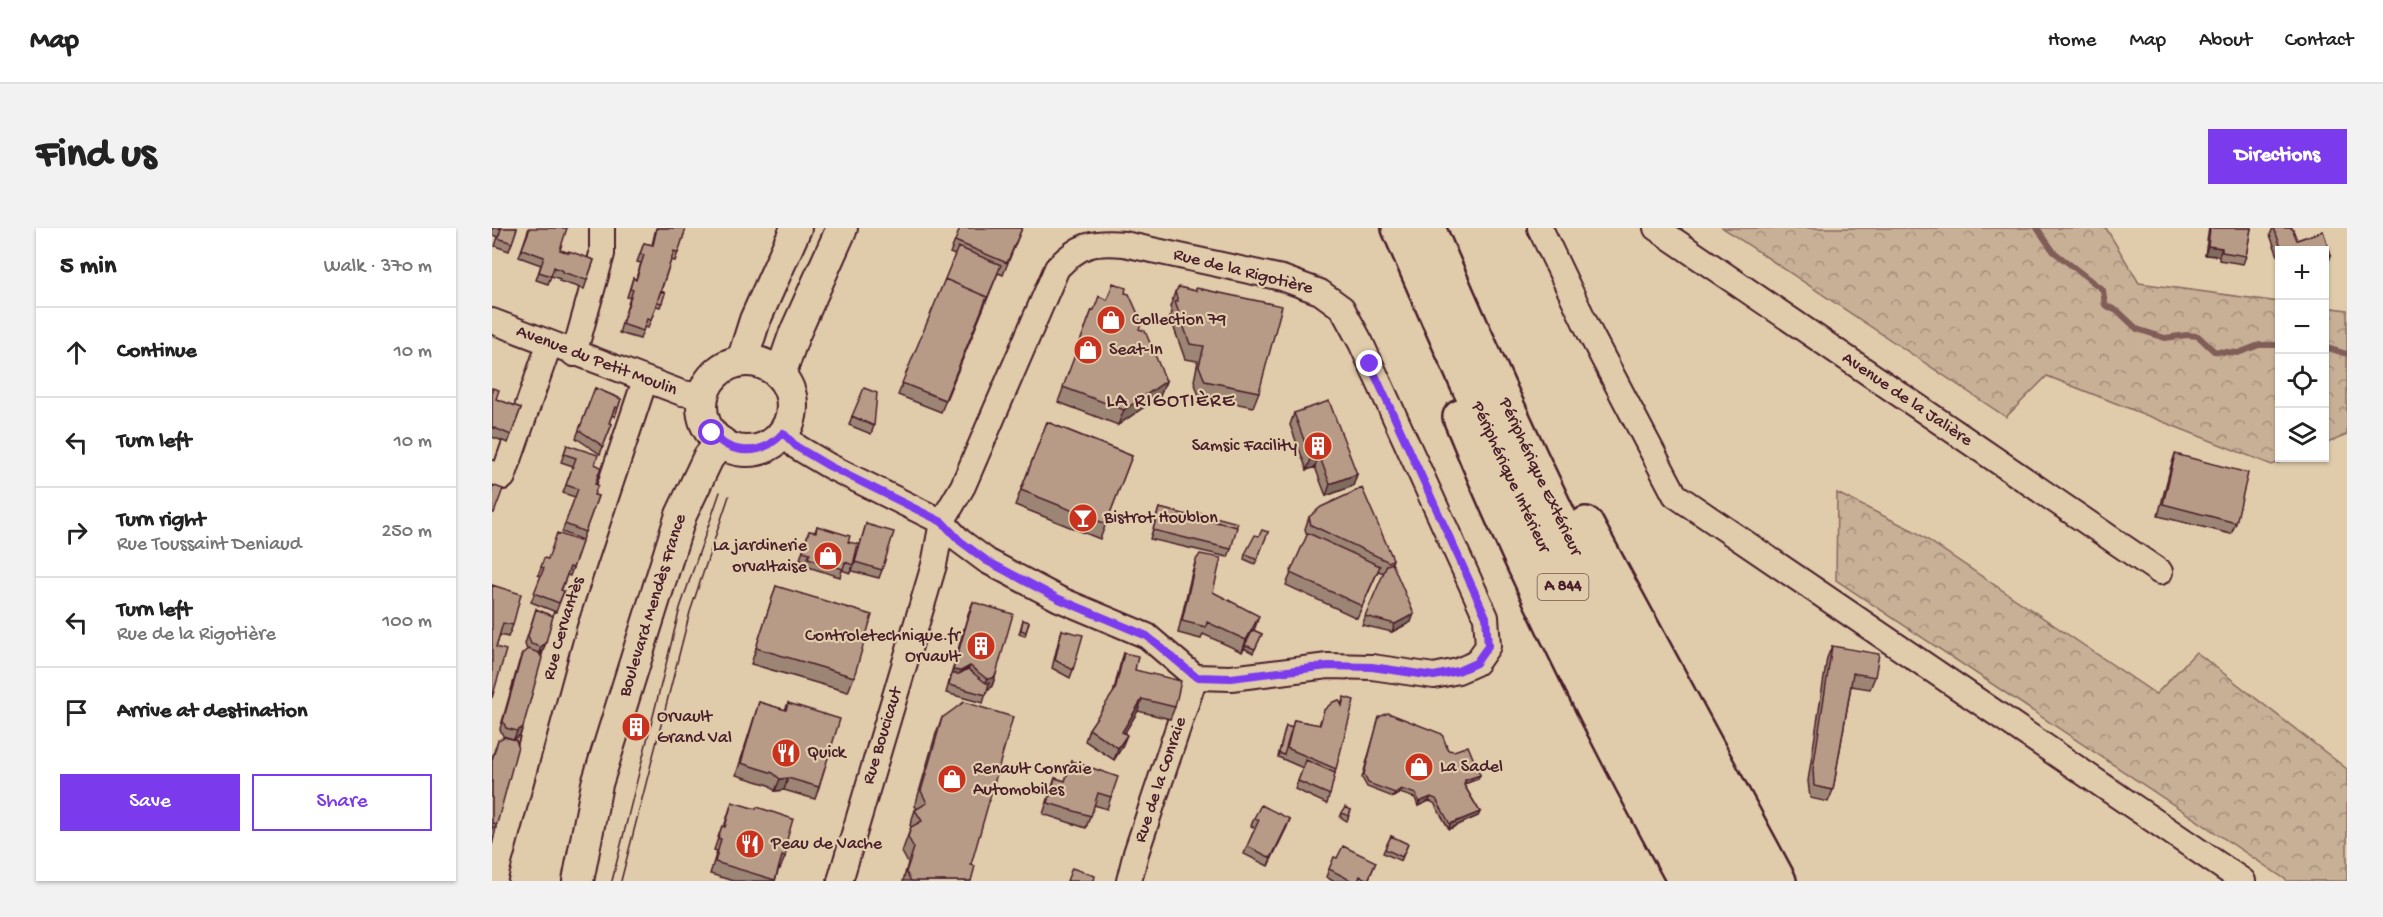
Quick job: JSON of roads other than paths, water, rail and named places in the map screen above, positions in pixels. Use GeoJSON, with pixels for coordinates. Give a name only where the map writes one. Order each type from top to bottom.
{"type":"FeatureCollection","features":[{"type":"Feature","properties":{"kind":"highway","name":"Périphérique Intérieur"},"geometry":{"type":"LineString","coordinates":[[1398,228],[1566,594],[1640,740],[1716,881]]}},
{"type":"Feature","properties":{"kind":"highway","name":"Périphérique Extérieur"},"geometry":{"type":"LineString","coordinates":[[1428,228],[1504,399],[1635,670],[1748,881]]}},
{"type":"Feature","properties":{"kind":"highway"},"geometry":{"type":"LineString","coordinates":[[1424,287],[1428,339],[1501,518],[1547,617],[1641,801],[1685,881]]}},
{"type":"Feature","properties":{"kind":"highway"},"geometry":{"type":"LineString","coordinates":[[1504,399],[1532,417],[1579,511],[1779,881]]}},
{"type":"Feature","properties":{"kind":"highway"},"geometry":{"type":"LineString","coordinates":[[1641,801],[1641,828],[1663,881]]}},
{"type":"Feature","properties":{"kind":"main road"},"geometry":{"type":"LineString","coordinates":[[742,361],[755,320],[796,228]]}},
{"type":"Feature","properties":{"kind":"main road"},"geometry":{"type":"LineString","coordinates":[[780,375],[794,335],[842,228]]}},
{"type":"Feature","properties":{"kind":"main road"},"geometry":{"type":"LineString","coordinates":[[742,361],[765,364],[780,375],[790,393],[792,407],[790,421],[783,433],[768,446],[756,450],[734,449],[721,442],[712,433],[705,422],[702,409],[703,396],[714,375],[724,367],[742,361]]}},
{"type":"Feature","properties":{"kind":"main road","name":"Boulevard Mendès France"},"geometry":{"type":"LineString","coordinates":[[578,881],[597,784],[681,515],[708,458],[721,442]]}},
{"type":"Feature","properties":{"kind":"street"},"geometry":{"type":"LineString","coordinates":[[573,354],[602,254],[602,228]]}},
{"type":"Feature","properties":{"kind":"street"},"geometry":{"type":"LineString","coordinates":[[1540,228],[1591,335],[1675,495],[2243,881]]}},
{"type":"Feature","properties":{"kind":"street","name":"Avenue de la Jalière"},"geometry":{"type":"LineString","coordinates":[[1656,228],[2160,572]]}},
{"type":"Feature","properties":{"kind":"street","name":"Rue de la Rigotière"},"geometry":{"type":"LineString","coordinates":[[942,522],[963,486],[1057,267],[1070,254],[1085,245],[1103,242],[1124,244],[1282,279],[1320,292],[1342,308],[1361,343],[1486,617],[1488,646],[1476,663],[1458,671],[1434,676],[1372,667],[1328,666],[1231,678],[1196,677]]}},
{"type":"Feature","properties":{"kind":"street","name":"Avenue du Petit Moulin"},"geometry":{"type":"LineString","coordinates":[[492,321],[549,345],[681,393],[703,396]]}},
{"type":"Feature","properties":{"kind":"street"},"geometry":{"type":"LineString","coordinates":[[498,475],[549,345]]}},
{"type":"Feature","properties":{"kind":"street","name":"Rue Cervantès"},"geometry":{"type":"LineString","coordinates":[[494,881],[564,623],[645,380]]}},
{"type":"Feature","properties":{"kind":"street"},"geometry":{"type":"LineString","coordinates":[[783,433],[797,447],[829,466],[942,522],[960,541],[987,561],[1059,599],[1147,636],[1196,677]]}},
{"type":"Feature","properties":{"kind":"street","name":"Rue Boucicaut"},"geometry":{"type":"LineString","coordinates":[[840,881],[934,565],[942,522]]}},
{"type":"Feature","properties":{"kind":"street","name":"Rue de la Conraie"},"geometry":{"type":"LineString","coordinates":[[1129,881],[1136,853],[1196,677]]}},
{"type":"Feature","properties":{"kind":"waterway"},"geometry":{"type":"LineString","coordinates":[[2037,228],[2054,252],[2103,290],[2105,305],[2119,312],[2137,329],[2165,338],[2198,336],[2214,351],[2238,353],[2259,345],[2275,345]]}},
{"type":"Feature","properties":{"kind":"waterway"},"geometry":{"type":"LineString","coordinates":[[2329,349],[2347,354]]}},
{"type":"Feature","properties":{"kind":"tram line"},"geometry":{"type":"LineString","coordinates":[[612,881],[680,608],[720,492]]}},
{"type":"Feature","properties":{"kind":"tram line"},"geometry":{"type":"LineString","coordinates":[[621,881],[690,612],[729,496]]}},
{"type":"Feature","properties":{"kind":"place","name":"Collection 79"},"geometry":{"type":"Point","coordinates":[1111,320]}},
{"type":"Feature","properties":{"kind":"place","name":"Seat-In"},"geometry":{"type":"Point","coordinates":[1088,350]}},
{"type":"Feature","properties":{"kind":"place","name":"Samsic Facility"},"geometry":{"type":"Point","coordinates":[1318,446]}},
{"type":"Feature","properties":{"kind":"place","name":"Bistrot Houblon"},"geometry":{"type":"Point","coordinates":[1083,518]}},
{"type":"Feature","properties":{"kind":"place","name":"La jardinerie orvaltaise"},"geometry":{"type":"Point","coordinates":[828,556]}},
{"type":"Feature","properties":{"kind":"place","name":"Controletechnique.fr Orvault"},"geometry":{"type":"Point","coordinates":[981,646]}},
{"type":"Feature","properties":{"kind":"place","name":"Orvault Grand Val"},"geometry":{"type":"Point","coordinates":[636,727]}},
{"type":"Feature","properties":{"kind":"place","name":"Quick"},"geometry":{"type":"Point","coordinates":[786,753]}},
{"type":"Feature","properties":{"kind":"place","name":"La Sadel"},"geometry":{"type":"Point","coordinates":[1419,767]}},
{"type":"Feature","properties":{"kind":"place","name":"Renault Conraie Automobiles"},"geometry":{"type":"Point","coordinates":[952,779]}},
{"type":"Feature","properties":{"kind":"place","name":"Peau de Vache"},"geometry":{"type":"Point","coordinates":[750,844]}},
{"type":"Feature","properties":{"kind":"district","name":"LA RIGOTIÈRE"},"geometry":{"type":"Point","coordinates":[1171,402]}}]}
